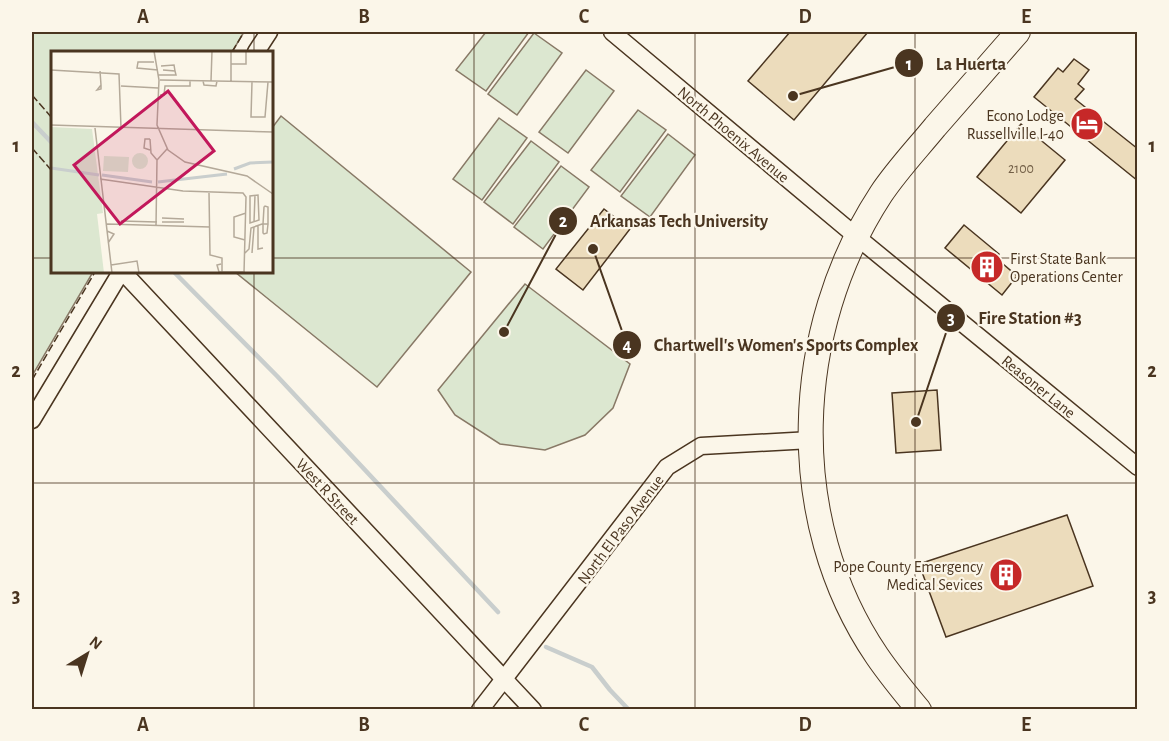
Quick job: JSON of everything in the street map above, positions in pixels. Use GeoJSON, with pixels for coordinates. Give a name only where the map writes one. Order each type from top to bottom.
{"type":"FeatureCollection","features":[{"type":"Feature","properties":{"kind":"highway"},"geometry":{"type":"LineString","coordinates":[[919,710],[876,656],[844,594],[831,561],[815,494],[811,440],[812,389],[824,321],[834,287],[857,237],[881,194],[902,166],[1018,32]]}},
{"type":"Feature","properties":{"kind":"street"},"geometry":{"type":"LineString","coordinates":[[257,51],[269,32]]}},
{"type":"Feature","properties":{"kind":"street","name":"North Phoenix Avenue"},"geometry":{"type":"LineString","coordinates":[[612,32],[857,237]]}},
{"type":"Feature","properties":{"kind":"street","name":"Reasoner Lane"},"geometry":{"type":"LineString","coordinates":[[857,237],[1137,467]]}},
{"type":"Feature","properties":{"kind":"street"},"geometry":{"type":"LineString","coordinates":[[32,420],[121,273]]}},
{"type":"Feature","properties":{"kind":"street","name":"West R Street"},"geometry":{"type":"LineString","coordinates":[[123,273],[533,710]]}},
{"type":"Feature","properties":{"kind":"street","name":"North El Paso Avenue"},"geometry":{"type":"LineString","coordinates":[[480,710],[667,467],[701,446],[811,440]]}},
{"type":"Feature","properties":{"kind":"green space"},"geometry":{"type":"Polygon","coordinates":[[[32,32],[244,32],[233,51],[51,51],[51,273],[92,273],[32,376],[32,32]]]}},
{"type":"Feature","properties":{"kind":"green space"},"geometry":{"type":"Polygon","coordinates":[[[486,32],[529,32],[486,91],[456,70],[486,32]]]}},
{"type":"Feature","properties":{"kind":"green space"},"geometry":{"type":"Polygon","coordinates":[[[534,33],[562,53],[517,115],[488,94],[534,33]]]}},
{"type":"Feature","properties":{"kind":"green space"},"geometry":{"type":"Polygon","coordinates":[[[586,70],[614,91],[568,153],[539,132],[586,70]]]}},
{"type":"Feature","properties":{"kind":"green space"},"geometry":{"type":"Polygon","coordinates":[[[638,110],[666,130],[620,192],[591,170],[638,110]]]}},
{"type":"Feature","properties":{"kind":"green space"},"geometry":{"type":"Polygon","coordinates":[[[281,116],[471,272],[377,387],[236,273],[273,273],[273,127],[281,116]]]}},
{"type":"Feature","properties":{"kind":"green space"},"geometry":{"type":"Polygon","coordinates":[[[499,118],[527,138],[482,200],[453,179],[499,118]]]}},
{"type":"Feature","properties":{"kind":"green space"},"geometry":{"type":"Polygon","coordinates":[[[668,134],[695,155],[650,217],[621,196],[668,134]]]}},
{"type":"Feature","properties":{"kind":"green space"},"geometry":{"type":"Polygon","coordinates":[[[531,141],[559,162],[513,224],[484,202],[531,141]]]}},
{"type":"Feature","properties":{"kind":"green space"},"geometry":{"type":"Polygon","coordinates":[[[561,166],[589,187],[543,249],[514,227],[561,166]]]}},
{"type":"Feature","properties":{"kind":"green space"},"geometry":{"type":"Polygon","coordinates":[[[525,284],[630,364],[613,408],[585,435],[545,450],[500,444],[455,415],[438,390],[525,284]]]}},
{"type":"Feature","properties":{"kind":"building"},"geometry":{"type":"Polygon","coordinates":[[[790,32],[868,32],[794,120],[748,81],[790,32]]]}},
{"type":"Feature","properties":{"kind":"building","name":"Econo Lodge Russellville I-40"},"geometry":{"type":"Polygon","coordinates":[[[1074,59],[1089,70],[1078,84],[1084,89],[1075,99],[1138,149],[1138,181],[1034,97],[1058,68],[1063,72],[1074,59]]]}},
{"type":"Feature","properties":{"kind":"building"},"geometry":{"type":"Polygon","coordinates":[[[1021,124],[1065,160],[1021,213],[977,177],[1021,124]]]}},
{"type":"Feature","properties":{"kind":"building"},"geometry":{"type":"Polygon","coordinates":[[[604,209],[630,229],[583,290],[556,269],[604,209]]]}},
{"type":"Feature","properties":{"kind":"building","name":"First State Bank Operations Center"},"geometry":{"type":"Polygon","coordinates":[[[964,225],[999,254],[996,258],[1017,276],[1002,295],[945,248],[964,225]]]}},
{"type":"Feature","properties":{"kind":"building"},"geometry":{"type":"Polygon","coordinates":[[[937,390],[941,450],[896,453],[892,393],[937,390]]]}},
{"type":"Feature","properties":{"kind":"building","name":"Pope County Emergency Medical Sevices"},"geometry":{"type":"Polygon","coordinates":[[[1067,515],[1093,586],[946,637],[919,564],[1067,515]]]}},
{"type":"Feature","properties":{"kind":"waterway"},"geometry":{"type":"LineString","coordinates":[[32,122],[51,142]]}},
{"type":"Feature","properties":{"kind":"waterway"},"geometry":{"type":"LineString","coordinates":[[175,273],[277,376],[498,612]]}},
{"type":"Feature","properties":{"kind":"waterway"},"geometry":{"type":"LineString","coordinates":[[546,647],[592,667],[629,710]]}},
{"type":"Feature","properties":{"kind":"fence"},"geometry":{"type":"LineString","coordinates":[[233,51],[244,32]]}},
{"type":"Feature","properties":{"kind":"fence"},"geometry":{"type":"LineString","coordinates":[[32,95],[51,117]]}},
{"type":"Feature","properties":{"kind":"fence"},"geometry":{"type":"LineString","coordinates":[[32,148],[51,170]]}},
{"type":"Feature","properties":{"kind":"fence"},"geometry":{"type":"LineString","coordinates":[[32,380],[94,273]]}},
{"type":"Feature","properties":{"kind":"place","name":"La Huerta"},"geometry":{"type":"Point","coordinates":[793,96]}},
{"type":"Feature","properties":{"kind":"place","name":"Econo Lodge Russellville I-40"},"geometry":{"type":"Point","coordinates":[1087,124]}},
{"type":"Feature","properties":{"kind":"place","name":"Chartwell's Women's Sports Complex"},"geometry":{"type":"Point","coordinates":[593,249]}},
{"type":"Feature","properties":{"kind":"place","name":"First State Bank Operations Center"},"geometry":{"type":"Point","coordinates":[987,267]}},
{"type":"Feature","properties":{"kind":"place","name":"Arkansas Tech University"},"geometry":{"type":"Point","coordinates":[504,332]}},
{"type":"Feature","properties":{"kind":"place","name":"Fire Station #3"},"geometry":{"type":"Point","coordinates":[916,422]}},
{"type":"Feature","properties":{"kind":"place","name":"Pope County Emergency Medical Sevices"},"geometry":{"type":"Point","coordinates":[1006,575]}}]}
